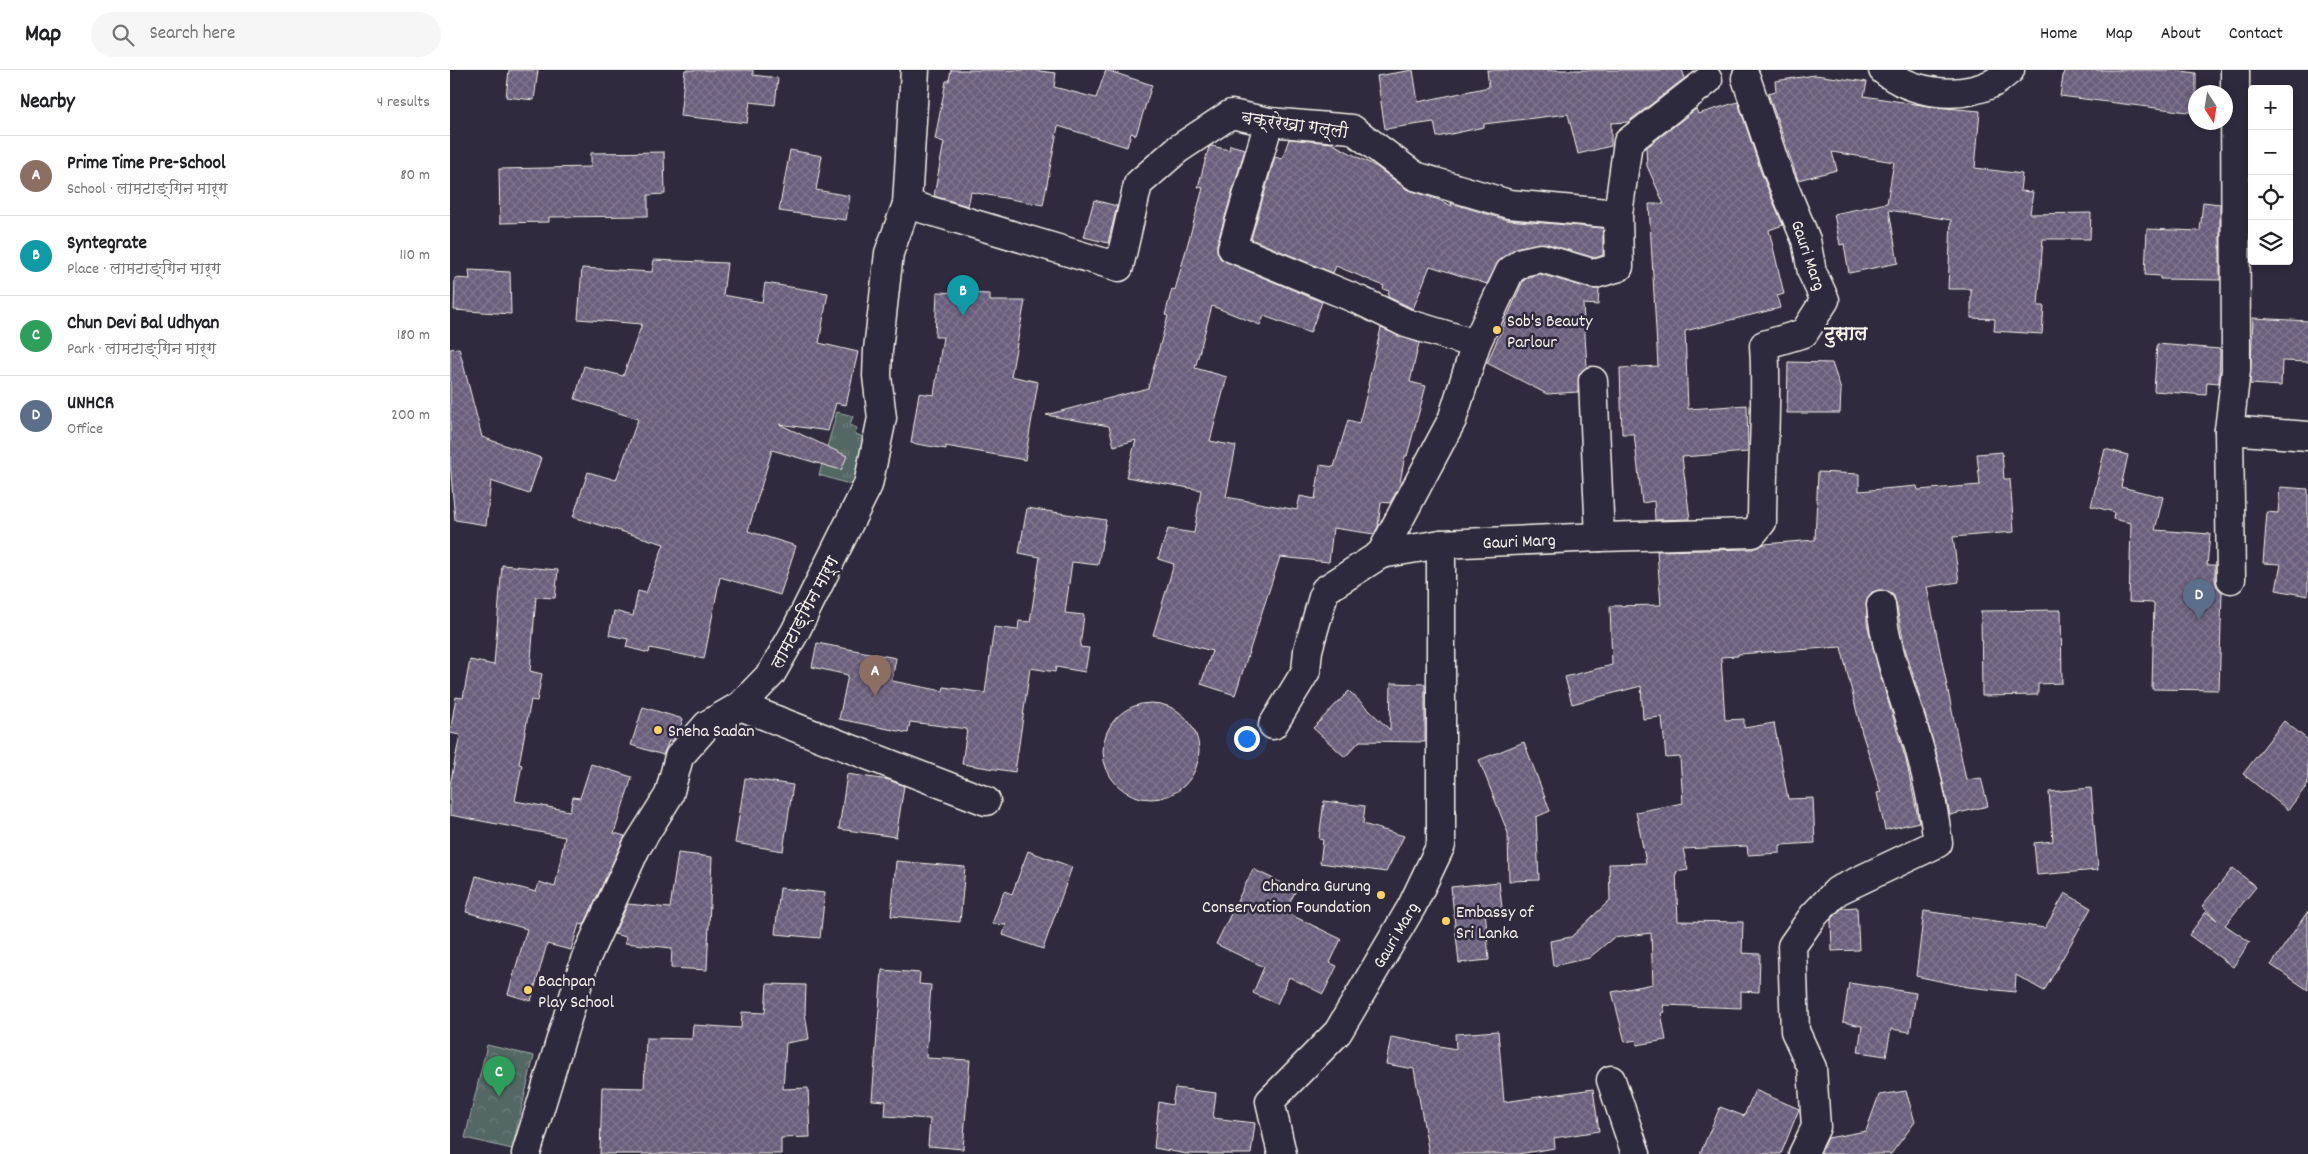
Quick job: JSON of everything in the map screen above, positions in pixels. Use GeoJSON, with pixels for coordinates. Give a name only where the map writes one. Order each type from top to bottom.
{"type":"FeatureCollection","features":[{"type":"Feature","properties":{"kind":"street","name":"लामटाङ्गिन मार्ग"},"geometry":{"type":"LineString","coordinates":[[526,1154],[585,960],[636,848],[669,795],[679,757],[707,725],[740,706],[772,674],[868,485],[882,418],[877,376],[878,350],[889,254],[907,204],[915,70]]}},
{"type":"Feature","properties":{"kind":"street"},"geometry":{"type":"LineString","coordinates":[[1883,70],[1896,80],[1920,90],[1957,93],[1991,84],[2010,70]]}},
{"type":"Feature","properties":{"kind":"street"},"geometry":{"type":"LineString","coordinates":[[2231,579],[2229,430],[2236,370],[2235,70]]}},
{"type":"Feature","properties":{"kind":"street"},"geometry":{"type":"LineString","coordinates":[[1381,554],[1452,420],[1476,344],[1510,271],[1522,262],[1542,258],[1595,274],[1619,267],[1618,214],[1628,142],[1706,75],[1751,74]]}},
{"type":"Feature","properties":{"kind":"street","name":"Gauri Marg"},"geometry":{"type":"LineString","coordinates":[[1282,1154],[1270,1101],[1338,1032],[1412,906],[1441,845],[1441,544],[1600,536],[1753,533],[1762,522],[1766,380],[1764,344],[1804,333],[1825,300],[1812,272],[1806,240],[1777,170],[1751,74]]}},
{"type":"Feature","properties":{"kind":"street","name":"बक्ररेखा गल्ली"},"geometry":{"type":"LineString","coordinates":[[907,204],[1119,267],[1138,184],[1178,150],[1231,114],[1269,122],[1352,130],[1415,176],[1509,204],[1618,214]]}},
{"type":"Feature","properties":{"kind":"street"},"geometry":{"type":"LineString","coordinates":[[1269,122],[1232,248],[1361,301],[1406,322],[1476,344]]}},
{"type":"Feature","properties":{"kind":"street"},"geometry":{"type":"LineString","coordinates":[[1593,381],[1600,536]]}},
{"type":"Feature","properties":{"kind":"street"},"geometry":{"type":"LineString","coordinates":[[2229,430],[2308,436]]}},
{"type":"Feature","properties":{"kind":"street"},"geometry":{"type":"LineString","coordinates":[[1272,726],[1306,671],[1308,650],[1325,590],[1381,554],[1441,544]]}},
{"type":"Feature","properties":{"kind":"street"},"geometry":{"type":"LineString","coordinates":[[1803,1154],[1816,1127],[1812,1068],[1795,1031],[1792,946],[1813,916],[1836,890],[1938,843],[1933,803],[1914,729],[1888,651],[1882,604]]}},
{"type":"Feature","properties":{"kind":"street"},"geometry":{"type":"LineString","coordinates":[[740,706],[986,801]]}},
{"type":"Feature","properties":{"kind":"street"},"geometry":{"type":"LineString","coordinates":[[1611,1080],[1636,1154]]}},
{"type":"Feature","properties":{"kind":"green space"},"geometry":{"type":"Polygon","coordinates":[[[837,412],[853,416],[850,425],[857,428],[855,434],[867,438],[852,485],[819,475],[837,412]]]}},
{"type":"Feature","properties":{"kind":"green space"},"geometry":{"type":"Polygon","coordinates":[[[487,1045],[534,1056],[512,1149],[465,1138],[487,1045]]]}},
{"type":"Feature","properties":{"kind":"building"},"geometry":{"type":"Polygon","coordinates":[[[509,70],[538,70],[534,100],[506,97],[509,70]]]}},
{"type":"Feature","properties":{"kind":"building"},"geometry":{"type":"Polygon","coordinates":[[[685,70],[753,70],[753,75],[778,78],[775,105],[750,102],[747,123],[680,116],[685,70]]]}},
{"type":"Feature","properties":{"kind":"building"},"geometry":{"type":"Polygon","coordinates":[[[951,70],[1031,70],[1056,73],[1054,87],[1096,98],[1106,70],[1152,85],[1136,135],[1131,133],[1127,147],[1058,126],[1043,205],[971,192],[968,206],[934,196],[944,142],[935,139],[946,81],[949,81],[951,70]]]}},
{"type":"Feature","properties":{"kind":"building"},"geometry":{"type":"Polygon","coordinates":[[[1413,70],[1418,102],[1489,87],[1487,70],[1682,70],[1685,78],[1628,122],[1611,123],[1611,146],[1578,154],[1568,114],[1484,124],[1484,127],[1437,137],[1434,122],[1385,129],[1377,76],[1413,70]]]}},
{"type":"Feature","properties":{"kind":"building"},"geometry":{"type":"Polygon","coordinates":[[[2064,70],[2174,70],[2196,73],[2196,85],[2188,85],[2188,112],[2060,96],[2064,70]]]}},
{"type":"Feature","properties":{"kind":"building"},"geometry":{"type":"Polygon","coordinates":[[[1815,75],[1867,82],[1864,96],[1934,107],[1980,111],[1975,168],[2022,174],[2020,191],[2033,192],[2030,214],[2091,213],[2090,239],[2043,239],[2038,306],[2044,306],[2042,334],[1994,331],[1995,319],[1971,318],[1971,289],[1948,289],[1951,220],[1889,210],[1898,263],[1849,273],[1844,244],[1840,245],[1834,214],[1887,203],[1894,162],[1832,152],[1837,170],[1798,180],[1768,93],[1776,91],[1775,81],[1815,75]]]}},
{"type":"Feature","properties":{"kind":"building"},"geometry":{"type":"Polygon","coordinates":[[[1738,102],[1762,175],[1783,225],[1769,230],[1784,294],[1777,296],[1780,308],[1685,331],[1688,409],[1747,405],[1748,452],[1682,457],[1690,519],[1655,520],[1654,501],[1642,503],[1634,434],[1622,434],[1620,368],[1658,366],[1649,204],[1664,204],[1647,166],[1646,148],[1696,109],[1698,114],[1738,102]]]}},
{"type":"Feature","properties":{"kind":"building"},"geometry":{"type":"Polygon","coordinates":[[[1289,139],[1331,143],[1377,167],[1406,189],[1452,206],[1451,203],[1507,220],[1603,228],[1603,255],[1595,258],[1545,243],[1519,247],[1500,259],[1487,284],[1430,266],[1413,309],[1388,297],[1389,291],[1383,289],[1384,286],[1336,266],[1333,273],[1251,239],[1275,157],[1282,159],[1289,139]]]}},
{"type":"Feature","properties":{"kind":"building"},"geometry":{"type":"Polygon","coordinates":[[[1230,145],[1245,149],[1217,244],[1220,258],[1322,302],[1310,333],[1264,316],[1260,325],[1212,306],[1195,368],[1227,377],[1210,441],[1236,446],[1226,497],[1297,510],[1300,496],[1315,499],[1320,465],[1334,467],[1348,420],[1359,423],[1381,328],[1419,343],[1410,382],[1426,386],[1407,456],[1405,456],[1399,487],[1390,503],[1381,502],[1378,527],[1374,534],[1333,528],[1329,562],[1280,557],[1235,695],[1201,684],[1212,651],[1153,635],[1174,564],[1158,559],[1168,529],[1194,533],[1201,490],[1126,477],[1136,440],[1114,446],[1109,426],[1046,415],[1148,388],[1168,316],[1165,315],[1172,289],[1175,290],[1203,188],[1198,187],[1209,147],[1229,150],[1230,145]]]}},
{"type":"Feature","properties":{"kind":"building"},"geometry":{"type":"Polygon","coordinates":[[[790,150],[822,156],[816,190],[850,196],[846,220],[779,211],[790,150]]]}},
{"type":"Feature","properties":{"kind":"building"},"geometry":{"type":"Polygon","coordinates":[[[664,152],[665,194],[648,195],[648,216],[549,217],[549,222],[500,223],[499,169],[591,167],[591,153],[664,152]]]}},
{"type":"Feature","properties":{"kind":"building"},"geometry":{"type":"Polygon","coordinates":[[[1094,200],[1117,206],[1108,243],[1084,237],[1094,200]]]}},
{"type":"Feature","properties":{"kind":"building"},"geometry":{"type":"Polygon","coordinates":[[[2203,202],[2220,204],[2220,280],[2160,279],[2160,276],[2145,275],[2147,229],[2200,231],[2203,202]]]}},
{"type":"Feature","properties":{"kind":"building"},"geometry":{"type":"Polygon","coordinates":[[[654,260],[727,263],[723,295],[762,302],[765,283],[828,293],[819,343],[858,352],[846,405],[836,403],[828,431],[779,424],[847,456],[841,470],[772,450],[748,531],[796,546],[780,595],[720,577],[704,659],[650,648],[649,653],[626,647],[628,639],[609,635],[614,611],[633,616],[638,591],[646,593],[664,544],[573,517],[588,472],[616,480],[638,419],[575,399],[584,366],[623,376],[642,324],[578,319],[582,268],[652,272],[654,260]]]}},
{"type":"Feature","properties":{"kind":"building"},"geometry":{"type":"Polygon","coordinates":[[[469,270],[510,272],[511,314],[454,310],[455,278],[470,279],[469,270]]]}},
{"type":"Feature","properties":{"kind":"building"},"geometry":{"type":"Polygon","coordinates":[[[1540,274],[1591,289],[1599,289],[1598,305],[1583,304],[1587,367],[1579,374],[1578,392],[1547,394],[1487,363],[1523,281],[1540,274]]]}},
{"type":"Feature","properties":{"kind":"building"},"geometry":{"type":"Polygon","coordinates":[[[937,292],[990,294],[990,301],[1025,301],[1011,376],[1038,382],[1025,460],[946,446],[946,449],[911,443],[919,393],[934,395],[943,337],[935,337],[937,292]]]}},
{"type":"Feature","properties":{"kind":"building"},"geometry":{"type":"Polygon","coordinates":[[[2253,318],[2308,321],[2308,362],[2282,361],[2281,386],[2250,384],[2253,318]]]}},
{"type":"Feature","properties":{"kind":"building"},"geometry":{"type":"Polygon","coordinates":[[[2157,344],[2220,349],[2219,383],[2207,382],[2206,395],[2154,391],[2157,344]]]}},
{"type":"Feature","properties":{"kind":"building"},"geometry":{"type":"Polygon","coordinates":[[[459,348],[482,437],[541,458],[529,494],[491,481],[486,525],[455,520],[450,463],[450,349],[459,348]]]}},
{"type":"Feature","properties":{"kind":"building"},"geometry":{"type":"Polygon","coordinates":[[[1788,362],[1832,363],[1841,390],[1840,413],[1787,413],[1788,362]]]}},
{"type":"Feature","properties":{"kind":"building"},"geometry":{"type":"Polygon","coordinates":[[[2105,449],[2128,455],[2121,487],[2163,497],[2155,530],[2210,534],[2207,565],[2215,565],[2215,580],[2217,587],[2222,592],[2219,690],[2152,689],[2154,603],[2129,602],[2131,523],[2113,519],[2114,512],[2091,506],[2105,449]]]}},
{"type":"Feature","properties":{"kind":"building"},"geometry":{"type":"Polygon","coordinates":[[[2002,452],[2004,479],[2010,479],[2014,532],[1953,537],[1959,582],[1927,587],[1966,780],[1981,778],[1988,806],[1950,815],[1936,752],[1905,648],[1896,603],[1894,596],[1888,591],[1879,590],[1872,592],[1867,598],[1867,623],[1879,671],[1906,760],[1919,822],[1885,830],[1877,793],[1881,792],[1862,733],[1841,647],[1738,654],[1738,656],[1721,657],[1725,720],[1744,719],[1744,728],[1774,723],[1788,799],[1813,798],[1815,843],[1780,845],[1780,853],[1748,855],[1747,846],[1683,849],[1688,870],[1676,872],[1678,921],[1743,922],[1742,953],[1760,954],[1759,992],[1741,991],[1741,1008],[1663,1005],[1665,1012],[1661,1013],[1666,1040],[1637,1045],[1636,1040],[1625,1042],[1612,992],[1653,984],[1651,933],[1613,938],[1589,958],[1553,966],[1550,941],[1571,937],[1610,900],[1609,864],[1646,863],[1636,812],[1683,803],[1680,757],[1666,758],[1662,717],[1643,719],[1641,686],[1572,704],[1565,677],[1612,665],[1610,606],[1661,605],[1657,551],[1753,549],[1764,544],[1815,540],[1818,472],[1859,474],[1859,491],[1917,486],[1918,490],[1980,485],[1977,454],[2002,452]]]}},
{"type":"Feature","properties":{"kind":"building"},"geometry":{"type":"Polygon","coordinates":[[[2280,487],[2308,489],[2308,596],[2276,590],[2281,564],[2263,563],[2267,512],[2278,513],[2280,487]]]}},
{"type":"Feature","properties":{"kind":"building"},"geometry":{"type":"Polygon","coordinates":[[[1027,508],[1106,520],[1098,565],[1072,562],[1065,613],[1084,615],[1080,647],[1089,648],[1085,672],[1056,667],[1055,672],[1030,668],[1015,772],[962,764],[967,729],[910,722],[908,733],[839,719],[848,675],[812,667],[817,643],[896,658],[892,681],[943,691],[944,687],[985,693],[994,627],[1018,630],[1019,621],[1030,622],[1040,557],[1019,553],[1027,508]]]}},
{"type":"Feature","properties":{"kind":"building"},"geometry":{"type":"Polygon","coordinates":[[[502,565],[558,570],[555,598],[536,597],[530,671],[542,674],[537,701],[531,700],[519,764],[522,765],[515,801],[570,811],[573,797],[580,798],[591,764],[632,777],[614,833],[625,836],[584,925],[579,924],[571,950],[547,944],[531,1001],[508,994],[527,929],[466,912],[476,876],[536,892],[539,882],[555,887],[565,837],[450,815],[450,785],[460,735],[450,733],[456,697],[463,698],[470,660],[494,665],[502,565]]]}},
{"type":"Feature","properties":{"kind":"building"},"geometry":{"type":"Polygon","coordinates":[[[2061,610],[2062,683],[2038,684],[2038,695],[1982,696],[1981,611],[2061,610]]]}},
{"type":"Feature","properties":{"kind":"building"},"geometry":{"type":"Polygon","coordinates":[[[1391,683],[1425,684],[1425,742],[1360,741],[1345,757],[1313,728],[1349,691],[1390,730],[1391,683]]]}},
{"type":"Feature","properties":{"kind":"building"},"geometry":{"type":"Polygon","coordinates":[[[1151,703],[1170,706],[1185,717],[1196,732],[1199,751],[1196,770],[1185,785],[1170,796],[1151,799],[1132,796],[1117,785],[1106,770],[1103,751],[1106,732],[1117,717],[1132,706],[1151,703]]]}},
{"type":"Feature","properties":{"kind":"building","name":"Sneha Sadan"},"geometry":{"type":"Polygon","coordinates":[[[643,707],[683,719],[678,734],[671,742],[669,741],[663,755],[631,745],[643,707]]]}},
{"type":"Feature","properties":{"kind":"building"},"geometry":{"type":"Polygon","coordinates":[[[2284,721],[2308,740],[2308,784],[2288,810],[2243,774],[2284,721]]]}},
{"type":"Feature","properties":{"kind":"building"},"geometry":{"type":"Polygon","coordinates":[[[1524,742],[1550,811],[1536,817],[1539,880],[1509,881],[1508,833],[1479,760],[1524,742]]]}},
{"type":"Feature","properties":{"kind":"building"},"geometry":{"type":"Polygon","coordinates":[[[847,774],[889,780],[904,786],[896,837],[839,829],[847,774]]]}},
{"type":"Feature","properties":{"kind":"building"},"geometry":{"type":"Polygon","coordinates":[[[745,778],[793,785],[783,851],[735,843],[745,778]]]}},
{"type":"Feature","properties":{"kind":"building"},"geometry":{"type":"Polygon","coordinates":[[[2091,788],[2098,870],[2037,875],[2034,843],[2053,841],[2049,792],[2091,788]]]}},
{"type":"Feature","properties":{"kind":"building"},"geometry":{"type":"Polygon","coordinates":[[[1324,801],[1365,806],[1363,824],[1404,836],[1386,872],[1320,863],[1323,840],[1319,839],[1324,801]]]}},
{"type":"Feature","properties":{"kind":"building"},"geometry":{"type":"Polygon","coordinates":[[[1028,851],[1072,867],[1043,949],[1003,935],[1006,925],[992,924],[1004,891],[1012,894],[1028,851]]]}},
{"type":"Feature","properties":{"kind":"building"},"geometry":{"type":"Polygon","coordinates":[[[678,853],[712,857],[707,970],[671,968],[672,948],[625,943],[626,937],[614,934],[628,904],[670,908],[678,853]]]}},
{"type":"Feature","properties":{"kind":"building"},"geometry":{"type":"Polygon","coordinates":[[[896,861],[965,867],[960,922],[891,916],[896,861]]]}},
{"type":"Feature","properties":{"kind":"building"},"geometry":{"type":"Polygon","coordinates":[[[2233,868],[2256,887],[2225,925],[2250,942],[2233,967],[2189,935],[2206,912],[2217,920],[2202,906],[2233,868]]]}},
{"type":"Feature","properties":{"kind":"building"},"geometry":{"type":"Polygon","coordinates":[[[1253,869],[1296,890],[1285,912],[1341,939],[1330,963],[1337,966],[1323,994],[1289,977],[1277,1004],[1253,993],[1264,967],[1216,944],[1253,869]]]}},
{"type":"Feature","properties":{"kind":"building"},"geometry":{"type":"Polygon","coordinates":[[[1499,882],[1502,908],[1485,909],[1489,960],[1459,963],[1451,887],[1499,882]]]}},
{"type":"Feature","properties":{"kind":"building"},"geometry":{"type":"Polygon","coordinates":[[[780,888],[825,893],[820,938],[775,934],[780,888]]]}},
{"type":"Feature","properties":{"kind":"building"},"geometry":{"type":"Polygon","coordinates":[[[2065,893],[2091,908],[2044,991],[2016,975],[2015,992],[1968,987],[1916,976],[1924,911],[2045,928],[2065,893]]]}},
{"type":"Feature","properties":{"kind":"building"},"geometry":{"type":"Polygon","coordinates":[[[1857,907],[1859,950],[1832,951],[1831,920],[1842,908],[1857,907]]]}},
{"type":"Feature","properties":{"kind":"building"},"geometry":{"type":"Polygon","coordinates":[[[2308,911],[2308,990],[2271,965],[2308,911]]]}},
{"type":"Feature","properties":{"kind":"building"},"geometry":{"type":"Polygon","coordinates":[[[882,970],[920,973],[919,984],[931,985],[926,1058],[970,1060],[963,1149],[928,1146],[930,1119],[885,1116],[886,1101],[872,1100],[882,970]]]}},
{"type":"Feature","properties":{"kind":"building"},"geometry":{"type":"Polygon","coordinates":[[[1849,983],[1916,993],[1910,1032],[1891,1029],[1886,1056],[1858,1052],[1862,1026],[1843,1022],[1849,983]]]}},
{"type":"Feature","properties":{"kind":"building"},"geometry":{"type":"Polygon","coordinates":[[[767,984],[806,985],[805,1013],[809,1039],[786,1043],[783,1089],[808,1088],[810,1137],[781,1138],[781,1154],[600,1154],[602,1087],[644,1088],[646,1038],[692,1039],[693,1025],[741,1028],[742,1012],[765,1013],[767,984]]]}},
{"type":"Feature","properties":{"kind":"building"},"geometry":{"type":"Polygon","coordinates":[[[1498,1031],[1504,1102],[1593,1089],[1599,1131],[1554,1138],[1555,1148],[1518,1154],[1429,1154],[1414,1069],[1386,1064],[1391,1037],[1456,1049],[1455,1034],[1498,1031]]]}},
{"type":"Feature","properties":{"kind":"building"},"geometry":{"type":"Polygon","coordinates":[[[1175,1088],[1216,1093],[1213,1118],[1255,1123],[1251,1154],[1187,1154],[1154,1148],[1159,1102],[1172,1105],[1175,1088]]]}},
{"type":"Feature","properties":{"kind":"building"},"geometry":{"type":"Polygon","coordinates":[[[1755,1090],[1799,1109],[1781,1154],[1700,1154],[1720,1107],[1744,1116],[1755,1090]]]}},
{"type":"Feature","properties":{"kind":"building"},"geometry":{"type":"Polygon","coordinates":[[[1906,1091],[1915,1122],[1891,1154],[1820,1154],[1828,1138],[1866,1131],[1879,1095],[1906,1091]]]}},
{"type":"Feature","properties":{"kind":"place","name":"Syntegrate"},"geometry":{"type":"Point","coordinates":[963,316]}},
{"type":"Feature","properties":{"kind":"place","name":"Sob's Beauty Parlour"},"geometry":{"type":"Point","coordinates":[1497,330]}},
{"type":"Feature","properties":{"kind":"place","name":"UNHCR"},"geometry":{"type":"Point","coordinates":[2199,620]}},
{"type":"Feature","properties":{"kind":"place","name":"Prime Time Pre-School"},"geometry":{"type":"Point","coordinates":[875,696]}},
{"type":"Feature","properties":{"kind":"place","name":"Sneha Sadan"},"geometry":{"type":"Point","coordinates":[658,730]}},
{"type":"Feature","properties":{"kind":"place","name":"Chandra Gurung Conservation Foundation"},"geometry":{"type":"Point","coordinates":[1381,895]}},
{"type":"Feature","properties":{"kind":"place","name":"Embassy of Sri Lanka"},"geometry":{"type":"Point","coordinates":[1446,921]}},
{"type":"Feature","properties":{"kind":"place","name":"Bachpan Play School"},"geometry":{"type":"Point","coordinates":[528,990]}},
{"type":"Feature","properties":{"kind":"place","name":"Chun Devi Bal Udhyan"},"geometry":{"type":"Point","coordinates":[499,1097]}},
{"type":"Feature","properties":{"kind":"district","name":"टुसाल"},"geometry":{"type":"Point","coordinates":[1846,332]}}]}
